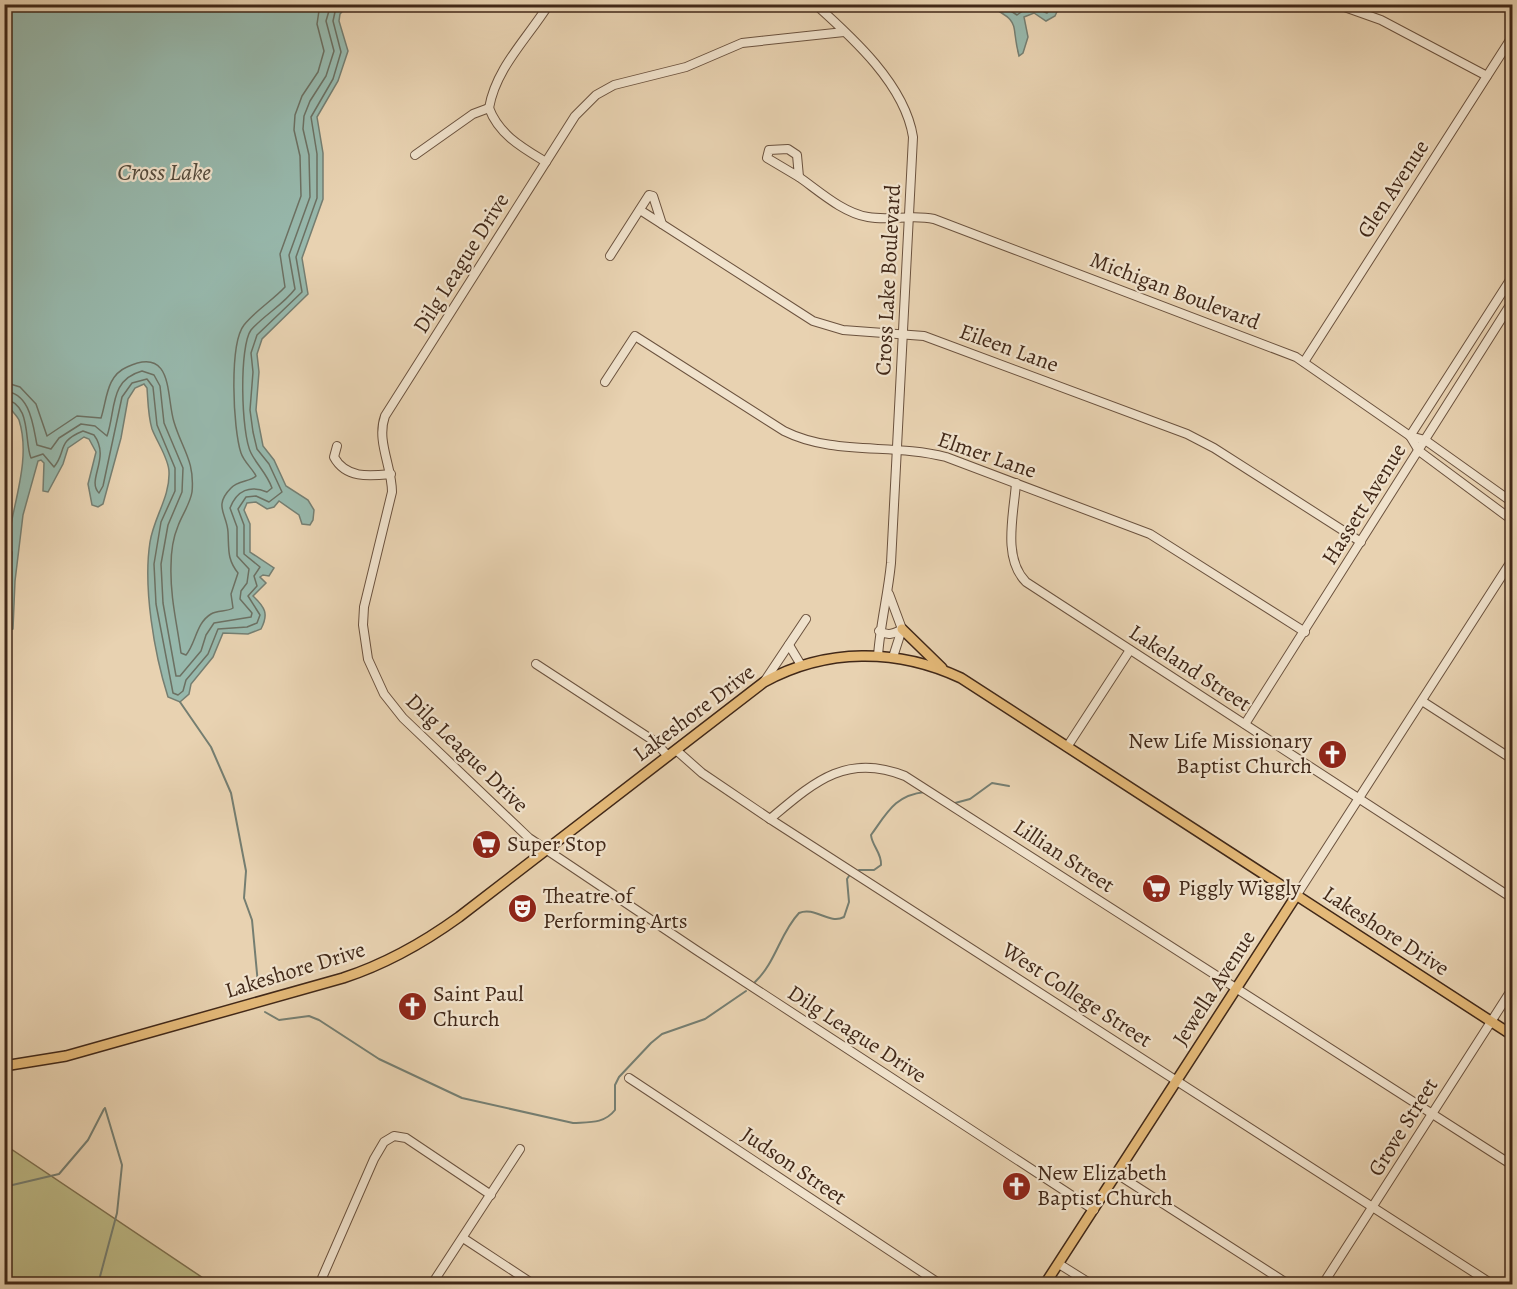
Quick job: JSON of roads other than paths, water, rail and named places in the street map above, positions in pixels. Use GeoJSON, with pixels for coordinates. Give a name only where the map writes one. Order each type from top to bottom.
{"type":"FeatureCollection","features":[{"type":"Feature","properties":{"kind":"main road"},"geometry":{"type":"LineString","coordinates":[[902,629],[944,670]]}},
{"type":"Feature","properties":{"kind":"main road","name":"Lakeshore Drive"},"geometry":{"type":"LineString","coordinates":[[4,1066],[66,1056],[363,972],[433,936],[764,682],[801,665],[841,656],[893,657],[944,670],[982,691],[1512,1035]]}},
{"type":"Feature","properties":{"kind":"main road","name":"Jewella Avenue"},"geometry":{"type":"LineString","coordinates":[[1045,1284],[1296,896]]}},
{"type":"Feature","properties":{"kind":"street"},"geometry":{"type":"LineString","coordinates":[[546,162],[512,140],[495,122],[489,108],[493,88],[503,69],[549,4]]}},
{"type":"Feature","properties":{"kind":"street","name":"Cross Lake Boulevard"},"geometry":{"type":"LineString","coordinates":[[815,4],[886,78],[906,110],[914,146],[889,592],[879,631],[878,656]]}},
{"type":"Feature","properties":{"kind":"street"},"geometry":{"type":"LineString","coordinates":[[1336,4],[1381,20],[1487,76]]}},
{"type":"Feature","properties":{"kind":"street","name":"Dilg League Drive"},"geometry":{"type":"LineString","coordinates":[[844,32],[742,43],[686,67],[614,85],[596,95],[582,109],[385,416],[381,436],[391,474],[390,503],[364,607],[364,642],[382,692],[403,718],[546,851],[1094,1210]]}},
{"type":"Feature","properties":{"kind":"street","name":"Glen Avenue"},"geometry":{"type":"LineString","coordinates":[[1304,362],[1512,37]]}},
{"type":"Feature","properties":{"kind":"street"},"geometry":{"type":"LineString","coordinates":[[415,155],[473,114],[489,108]]}},
{"type":"Feature","properties":{"kind":"street","name":"Michigan Boulevard"},"geometry":{"type":"LineString","coordinates":[[799,177],[797,155],[792,151],[769,150],[767,158],[861,215],[874,218],[910,215],[934,219],[1238,334],[1304,362],[1410,436],[1425,440],[1512,502]]}},
{"type":"Feature","properties":{"kind":"street"},"geometry":{"type":"LineString","coordinates":[[610,256],[649,195],[653,196],[662,224]]}},
{"type":"Feature","properties":{"kind":"street","name":"Eileen Lane"},"geometry":{"type":"LineString","coordinates":[[640,210],[824,326],[843,330],[924,336],[1187,434],[1214,448],[1361,542]]}},
{"type":"Feature","properties":{"kind":"street","name":"Hassett Avenue"},"geometry":{"type":"LineString","coordinates":[[1410,436],[1509,288],[1512,277]]}},
{"type":"Feature","properties":{"kind":"street","name":"Hassett Avenue"},"geometry":{"type":"LineString","coordinates":[[1245,724],[1512,302]]}},
{"type":"Feature","properties":{"kind":"street","name":"Elmer Lane"},"geometry":{"type":"LineString","coordinates":[[605,382],[634,336],[794,436],[827,445],[896,450],[945,457],[1150,534],[1305,632]]}},
{"type":"Feature","properties":{"kind":"street","name":"Michigan Boulevard"},"geometry":{"type":"LineString","coordinates":[[1410,436],[1419,451],[1512,520]]}},
{"type":"Feature","properties":{"kind":"street"},"geometry":{"type":"LineString","coordinates":[[337,446],[334,457],[347,471],[363,476],[391,474]]}},
{"type":"Feature","properties":{"kind":"street","name":"Lakeland Street"},"geometry":{"type":"LineString","coordinates":[[1016,483],[1012,549],[1015,567],[1022,578],[1512,898]]}},
{"type":"Feature","properties":{"kind":"street","name":"Jewella Avenue"},"geometry":{"type":"LineString","coordinates":[[1296,896],[1512,560]]}},
{"type":"Feature","properties":{"kind":"street","name":"Cross Lake Boulevard"},"geometry":{"type":"LineString","coordinates":[[889,592],[902,629]]}},
{"type":"Feature","properties":{"kind":"street"},"geometry":{"type":"LineString","coordinates":[[764,682],[806,619]]}},
{"type":"Feature","properties":{"kind":"street"},"geometry":{"type":"LineString","coordinates":[[881,620],[897,620]]}},
{"type":"Feature","properties":{"kind":"street"},"geometry":{"type":"LineString","coordinates":[[879,631],[886,635],[895,634],[902,629]]}},
{"type":"Feature","properties":{"kind":"street"},"geometry":{"type":"LineString","coordinates":[[893,657],[902,629]]}},
{"type":"Feature","properties":{"kind":"street"},"geometry":{"type":"LineString","coordinates":[[789,645],[801,665]]}},
{"type":"Feature","properties":{"kind":"street"},"geometry":{"type":"LineString","coordinates":[[1067,747],[1130,650]]}},
{"type":"Feature","properties":{"kind":"street"},"geometry":{"type":"LineString","coordinates":[[536,664],[654,741],[668,756]]}},
{"type":"Feature","properties":{"kind":"street"},"geometry":{"type":"LineString","coordinates":[[1422,701],[1512,759]]}},
{"type":"Feature","properties":{"kind":"street","name":"West College Street"},"geometry":{"type":"LineString","coordinates":[[676,750],[702,773],[770,819],[1492,1284]]}},
{"type":"Feature","properties":{"kind":"street","name":"Lillian Street"},"geometry":{"type":"LineString","coordinates":[[770,819],[833,773],[862,767],[892,771],[916,782],[1512,1165]]}},
{"type":"Feature","properties":{"kind":"street","name":"Grove Street"},"geometry":{"type":"LineString","coordinates":[[1323,1284],[1512,989]]}},
{"type":"Feature","properties":{"kind":"street","name":"Judson Street"},"geometry":{"type":"LineString","coordinates":[[629,1078],[940,1284]]}},
{"type":"Feature","properties":{"kind":"street"},"geometry":{"type":"LineString","coordinates":[[322,1281],[384,1142],[394,1136],[406,1138],[491,1195]]}},
{"type":"Feature","properties":{"kind":"street"},"geometry":{"type":"LineString","coordinates":[[432,1284],[520,1149]]}},
{"type":"Feature","properties":{"kind":"street"},"geometry":{"type":"LineString","coordinates":[[1117,1174],[1288,1284]]}},
{"type":"Feature","properties":{"kind":"street"},"geometry":{"type":"LineString","coordinates":[[463,1238],[533,1284]]}},
{"type":"Feature","properties":{"kind":"street"},"geometry":{"type":"LineString","coordinates":[[1059,1264],[1090,1284]]}},
{"type":"Feature","properties":{"kind":"water","name":"Cross Lake"},"geometry":{"type":"Polygon","coordinates":[[[4,5],[348,5],[340,14],[339,21],[348,51],[338,81],[317,117],[323,153],[323,199],[302,258],[308,294],[262,339],[257,354],[259,372],[256,410],[263,446],[274,460],[286,486],[308,500],[314,510],[313,520],[310,525],[302,524],[299,515],[279,501],[274,507],[267,509],[256,502],[247,503],[244,510],[250,524],[250,552],[274,568],[269,576],[260,577],[266,583],[253,596],[264,611],[265,619],[261,629],[248,634],[223,633],[213,657],[191,684],[189,694],[180,702],[168,697],[158,661],[151,620],[148,579],[150,542],[167,490],[169,472],[165,456],[152,429],[147,388],[144,384],[135,388],[128,399],[121,438],[103,504],[98,507],[92,505],[88,484],[96,452],[89,439],[84,437],[68,448],[63,464],[48,492],[43,491],[44,463],[41,460],[38,461],[23,515],[15,581],[13,629],[7,631],[6,628],[6,559],[23,452],[19,420],[4,402],[4,5]]]}},
{"type":"Feature","properties":{"kind":"water"},"geometry":{"type":"Polygon","coordinates":[[[987,5],[1060,5],[1055,16],[1046,21],[1034,13],[1024,17],[1028,37],[1023,53],[1019,56],[1011,20],[987,5]]]}},
{"type":"Feature","properties":{"kind":"waterway"},"geometry":{"type":"LineString","coordinates":[[180,702],[211,747],[231,793],[246,871],[244,898],[252,920],[258,984]]}},
{"type":"Feature","properties":{"kind":"waterway"},"geometry":{"type":"LineString","coordinates":[[955,803],[970,799],[992,783],[1009,786]]}},
{"type":"Feature","properties":{"kind":"waterway"},"geometry":{"type":"LineString","coordinates":[[859,870],[874,870],[881,865],[871,835],[887,813],[906,797],[925,792]]}},
{"type":"Feature","properties":{"kind":"waterway"},"geometry":{"type":"LineString","coordinates":[[755,982],[768,966],[787,929],[799,913],[811,912],[833,919],[844,917],[849,902],[847,879],[851,873]]}},
{"type":"Feature","properties":{"kind":"waterway"},"geometry":{"type":"LineString","coordinates":[[265,1012],[279,1020],[309,1016],[319,1020],[379,1059],[462,1098],[573,1123],[585,1123],[601,1120],[611,1115],[615,1110],[615,1085],[619,1077],[651,1043],[662,1034],[705,1019],[746,991]]}},
{"type":"Feature","properties":{"kind":"waterway"},"geometry":{"type":"LineString","coordinates":[[98,1284],[117,1213],[122,1165],[105,1108]]}},
{"type":"Feature","properties":{"kind":"waterway"},"geometry":{"type":"LineString","coordinates":[[4,1187],[59,1174],[88,1140],[104,1109]]}},
{"type":"Feature","properties":{"kind":"place","name":"New Life Missionary Baptist Church"},"geometry":{"type":"Point","coordinates":[1333,754]}},
{"type":"Feature","properties":{"kind":"place","name":"Super Stop"},"geometry":{"type":"Point","coordinates":[486,844]}},
{"type":"Feature","properties":{"kind":"place","name":"Piggly Wiggly"},"geometry":{"type":"Point","coordinates":[1157,888]}},
{"type":"Feature","properties":{"kind":"place","name":"Theatre of Performing Arts"},"geometry":{"type":"Point","coordinates":[522,909]}},
{"type":"Feature","properties":{"kind":"place","name":"Saint Paul Church"},"geometry":{"type":"Point","coordinates":[412,1007]}},
{"type":"Feature","properties":{"kind":"place","name":"New Elizabeth Baptist Church"},"geometry":{"type":"Point","coordinates":[1016,1186]}}]}
